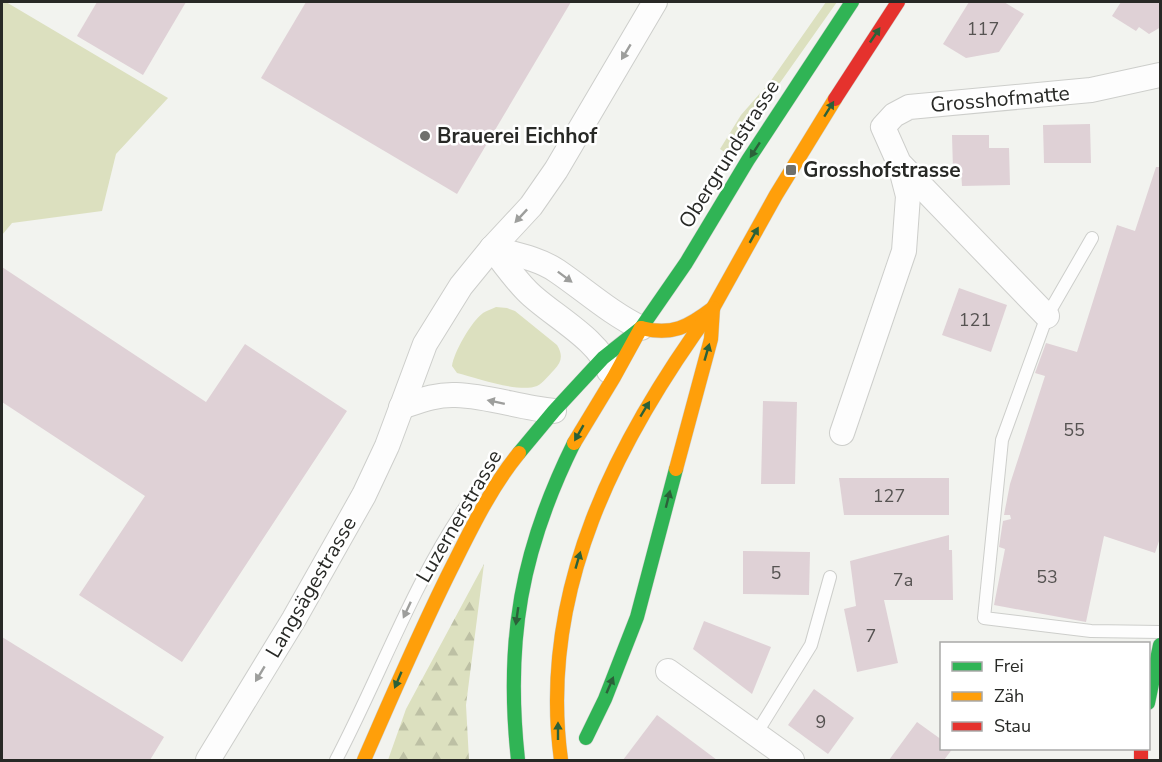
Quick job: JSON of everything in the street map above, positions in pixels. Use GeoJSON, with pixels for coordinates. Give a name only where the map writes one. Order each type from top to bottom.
{"type":"FeatureCollection","features":[{"type":"Feature","properties":{"kind":"main road","name":"Obergrundstrasse"},"geometry":{"type":"LineString","coordinates":[[641,328],[686,262],[755,150],[852,2]]}},
{"type":"Feature","properties":{"kind":"main road"},"geometry":{"type":"LineString","coordinates":[[561,760],[558,741],[559,649],[568,597],[581,549],[597,506],[629,435],[673,362],[713,308],[776,195],[868,46],[898,2]]}},
{"type":"Feature","properties":{"kind":"main road"},"geometry":{"type":"LineString","coordinates":[[518,760],[513,715],[514,644],[530,551],[543,513],[576,438],[641,328],[665,333],[678,330],[713,308]]}},
{"type":"Feature","properties":{"kind":"main road"},"geometry":{"type":"LineString","coordinates":[[586,738],[617,669],[640,607],[711,339],[713,308]]}},
{"type":"Feature","properties":{"kind":"main road","name":"Luzernerstrasse"},"geometry":{"type":"LineString","coordinates":[[364,760],[422,626],[472,527],[513,461],[554,411],[603,358],[641,328]]}},
{"type":"Feature","properties":{"kind":"main road"},"geometry":{"type":"LineString","coordinates":[[1150,698],[1161,645]]}},
{"type":"Feature","properties":{"kind":"street","name":"Langsägestrasse"},"geometry":{"type":"LineString","coordinates":[[208,760],[294,619],[372,478],[387,446],[425,344],[461,286],[531,206],[556,170],[655,2]]}},
{"type":"Feature","properties":{"kind":"street","name":"Grosshofmatte"},"geometry":{"type":"LineString","coordinates":[[842,433],[904,251],[908,196],[899,163],[883,127],[894,115],[909,107],[1091,90],[1161,75]]}},
{"type":"Feature","properties":{"kind":"street","name":"Grosshofmatte"},"geometry":{"type":"LineString","coordinates":[[899,163],[1047,316]]}},
{"type":"Feature","properties":{"kind":"street"},"geometry":{"type":"LineString","coordinates":[[492,248],[536,260],[556,270],[609,310],[641,328]]}},
{"type":"Feature","properties":{"kind":"street"},"geometry":{"type":"LineString","coordinates":[[492,248],[528,292],[569,324],[603,358],[607,364],[610,383]]}},
{"type":"Feature","properties":{"kind":"street"},"geometry":{"type":"LineString","coordinates":[[400,406],[434,396],[456,395],[554,411]]}},
{"type":"Feature","properties":{"kind":"street"},"geometry":{"type":"LineString","coordinates":[[668,671],[792,760]]}},
{"type":"Feature","properties":{"kind":"lane"},"geometry":{"type":"LineString","coordinates":[[1092,238],[1047,316],[1002,440],[984,618],[1091,631],[1161,632]]}},
{"type":"Feature","properties":{"kind":"lane"},"geometry":{"type":"LineString","coordinates":[[336,760],[411,600],[447,534],[467,506],[513,461]]}},
{"type":"Feature","properties":{"kind":"lane"},"geometry":{"type":"LineString","coordinates":[[756,734],[811,645],[830,577]]}},
{"type":"Feature","properties":{"kind":"green space"},"geometry":{"type":"Polygon","coordinates":[[[2,2],[6,2],[168,98],[116,154],[102,211],[12,223],[2,235],[2,2]]]}},
{"type":"Feature","properties":{"kind":"green space"},"geometry":{"type":"Polygon","coordinates":[[[826,2],[837,2],[729,155],[720,149],[741,115],[770,82],[826,2]]]}},
{"type":"Feature","properties":{"kind":"green space"},"geometry":{"type":"Polygon","coordinates":[[[496,307],[515,311],[557,345],[561,355],[559,364],[537,386],[520,388],[497,384],[457,373],[452,366],[460,345],[473,323],[483,313],[496,307]]]}},
{"type":"Feature","properties":{"kind":"green space"},"geometry":{"type":"Polygon","coordinates":[[[484,564],[466,705],[469,760],[388,760],[406,709],[484,564]]]}},
{"type":"Feature","properties":{"kind":"building"},"geometry":{"type":"Polygon","coordinates":[[[97,2],[186,2],[143,75],[77,36],[97,2]]]}},
{"type":"Feature","properties":{"kind":"building","name":"Brauerei Eichhof"},"geometry":{"type":"Polygon","coordinates":[[[306,2],[571,2],[457,194],[261,78],[306,2]]]}},
{"type":"Feature","properties":{"kind":"building"},"geometry":{"type":"Polygon","coordinates":[[[969,2],[1004,2],[1024,14],[999,52],[966,58],[943,44],[969,2]]]}},
{"type":"Feature","properties":{"kind":"building"},"geometry":{"type":"Polygon","coordinates":[[[1121,2],[1161,2],[1161,27],[1149,34],[1139,27],[1136,31],[1112,16],[1121,2]]]}},
{"type":"Feature","properties":{"kind":"building"},"geometry":{"type":"Polygon","coordinates":[[[1090,124],[1091,163],[1044,163],[1043,125],[1090,124]]]}},
{"type":"Feature","properties":{"kind":"building"},"geometry":{"type":"Polygon","coordinates":[[[952,135],[989,135],[989,148],[1009,148],[1010,185],[962,186],[961,170],[953,170],[952,135]]]}},
{"type":"Feature","properties":{"kind":"building"},"geometry":{"type":"Polygon","coordinates":[[[1156,167],[1161,167],[1161,535],[1155,553],[1104,536],[1086,622],[994,605],[1005,549],[999,547],[1003,521],[1011,519],[1010,515],[1004,515],[1010,484],[1045,376],[1035,373],[1046,343],[1077,352],[1117,225],[1135,231],[1156,167]]]}},
{"type":"Feature","properties":{"kind":"building"},"geometry":{"type":"Polygon","coordinates":[[[2,267],[206,402],[245,344],[347,411],[182,662],[79,595],[145,496],[2,402],[2,267]]]}},
{"type":"Feature","properties":{"kind":"building"},"geometry":{"type":"Polygon","coordinates":[[[959,288],[1007,305],[991,352],[942,335],[959,288]]]}},
{"type":"Feature","properties":{"kind":"building"},"geometry":{"type":"Polygon","coordinates":[[[763,401],[797,402],[795,484],[761,484],[763,401]]]}},
{"type":"Feature","properties":{"kind":"building"},"geometry":{"type":"Polygon","coordinates":[[[839,478],[949,478],[949,515],[844,515],[839,478]]]}},
{"type":"Feature","properties":{"kind":"building"},"geometry":{"type":"Polygon","coordinates":[[[949,535],[949,550],[952,550],[953,600],[884,600],[898,663],[857,672],[844,609],[856,606],[850,561],[949,535]]]}},
{"type":"Feature","properties":{"kind":"building"},"geometry":{"type":"Polygon","coordinates":[[[743,551],[810,552],[809,595],[743,594],[743,551]]]}},
{"type":"Feature","properties":{"kind":"building"},"geometry":{"type":"Polygon","coordinates":[[[704,621],[771,647],[752,694],[693,649],[704,621]]]}},
{"type":"Feature","properties":{"kind":"building"},"geometry":{"type":"Polygon","coordinates":[[[2,637],[164,737],[150,760],[2,760],[2,637]]]}},
{"type":"Feature","properties":{"kind":"building"},"geometry":{"type":"Polygon","coordinates":[[[814,689],[854,718],[828,754],[788,725],[814,689]]]}},
{"type":"Feature","properties":{"kind":"building"},"geometry":{"type":"Polygon","coordinates":[[[657,715],[717,760],[623,760],[657,715]]]}},
{"type":"Feature","properties":{"kind":"building"},"geometry":{"type":"Polygon","coordinates":[[[917,722],[940,739],[940,750],[952,750],[944,760],[889,760],[917,722]]]}},
{"type":"Feature","properties":{"kind":"traffic: fast"},"geometry":{"type":"LineString","coordinates":[[519,453],[603,358],[641,328],[686,263],[748,160],[852,2]]}},
{"type":"Feature","properties":{"kind":"traffic: fast"},"geometry":{"type":"LineString","coordinates":[[518,760],[514,717],[514,675],[521,597],[541,521],[574,443]]}},
{"type":"Feature","properties":{"kind":"traffic: fast"},"geometry":{"type":"LineString","coordinates":[[586,738],[605,699],[637,617],[676,469]]}},
{"type":"Feature","properties":{"kind":"traffic: fast"},"geometry":{"type":"LineString","coordinates":[[1150,693],[1160,645]]}},
{"type":"Feature","properties":{"kind":"traffic: slow"},"geometry":{"type":"LineString","coordinates":[[641,328],[662,331],[679,328],[713,308],[776,195],[835,99]]}},
{"type":"Feature","properties":{"kind":"traffic: slow"},"geometry":{"type":"LineString","coordinates":[[676,469],[711,339],[713,308]]}},
{"type":"Feature","properties":{"kind":"traffic: slow"},"geometry":{"type":"LineString","coordinates":[[561,760],[557,697],[562,636],[574,577],[592,520],[617,464],[646,410],[678,358],[713,308]]}},
{"type":"Feature","properties":{"kind":"traffic: slow"},"geometry":{"type":"LineString","coordinates":[[574,443],[641,328]]}},
{"type":"Feature","properties":{"kind":"traffic: slow"},"geometry":{"type":"LineString","coordinates":[[364,760],[419,636],[461,549],[492,492],[519,453]]}},
{"type":"Feature","properties":{"kind":"traffic: jam"},"geometry":{"type":"LineString","coordinates":[[835,99],[898,2]]}},
{"type":"Feature","properties":{"kind":"traffic: jam"},"geometry":{"type":"LineString","coordinates":[[1141,750],[1141,760]]}},
{"type":"Feature","properties":{"kind":"place","name":"Brauerei Eichhof"},"geometry":{"type":"Point","coordinates":[425,136]}},
{"type":"Feature","properties":{"kind":"place","name":"Grosshofstrasse"},"geometry":{"type":"Point","coordinates":[791,170]}}]}
